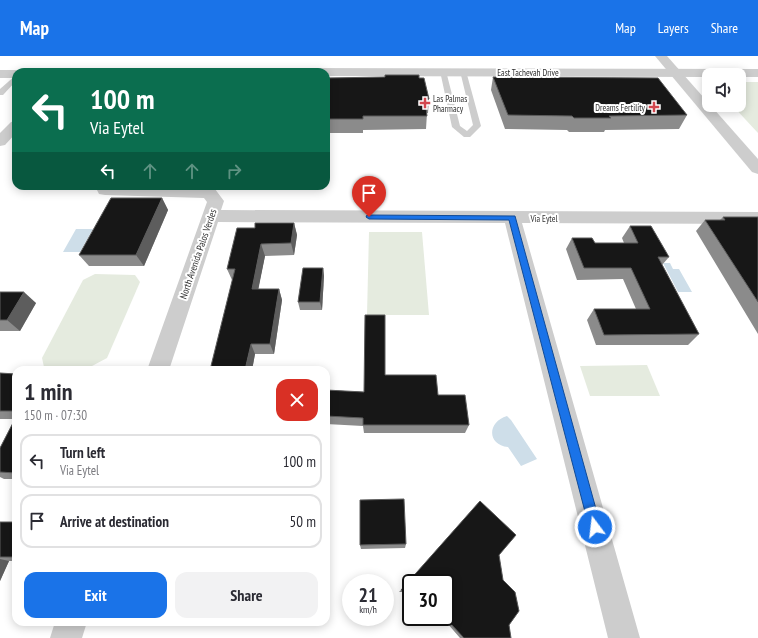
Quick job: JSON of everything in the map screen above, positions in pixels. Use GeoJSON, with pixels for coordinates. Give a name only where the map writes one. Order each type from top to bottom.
{"type":"FeatureCollection","features":[{"type":"Feature","properties":{"kind":"street"},"geometry":{"type":"LineString","coordinates":[[661,56],[758,169]]}},
{"type":"Feature","properties":{"kind":"street","name":"East Tachevah Drive"},"geometry":{"type":"LineString","coordinates":[[330,72],[758,73]]}},
{"type":"Feature","properties":{"kind":"street"},"geometry":{"type":"LineString","coordinates":[[0,74],[12,76]]}},
{"type":"Feature","properties":{"kind":"street"},"geometry":{"type":"LineString","coordinates":[[2,138],[12,129]]}},
{"type":"Feature","properties":{"kind":"street","name":"North Avenida Palos Verdes"},"geometry":{"type":"LineString","coordinates":[[106,190],[209,193],[216,201],[159,366]]}},
{"type":"Feature","properties":{"kind":"street","name":"Via Eytel"},"geometry":{"type":"LineString","coordinates":[[210,216],[758,218]]}},
{"type":"Feature","properties":{"kind":"street"},"geometry":{"type":"LineString","coordinates":[[512,218],[624,638]]}},
{"type":"Feature","properties":{"kind":"street"},"geometry":{"type":"LineString","coordinates":[[66,638],[70,626]]}},
{"type":"Feature","properties":{"kind":"lane"},"geometry":{"type":"LineString","coordinates":[[443,71],[456,127],[467,135],[477,126],[464,71]]}},
{"type":"Feature","properties":{"kind":"lane"},"geometry":{"type":"LineString","coordinates":[[0,93],[12,80]]}},
{"type":"Feature","properties":{"kind":"shaded area"},"geometry":{"type":"Polygon","coordinates":[[[746,82],[758,82],[758,133],[738,112],[746,112],[746,82]]]}},
{"type":"Feature","properties":{"kind":"shaded area"},"geometry":{"type":"Polygon","coordinates":[[[76,229],[93,229],[80,252],[63,252],[76,229]]]}},
{"type":"Feature","properties":{"kind":"shaded area"},"geometry":{"type":"Polygon","coordinates":[[[369,232],[422,232],[429,315],[367,315],[369,232]]]}},
{"type":"Feature","properties":{"kind":"shaded area"},"geometry":{"type":"Polygon","coordinates":[[[663,263],[670,263],[673,269],[679,269],[692,292],[678,292],[663,263]]]}},
{"type":"Feature","properties":{"kind":"shaded area"},"geometry":{"type":"Polygon","coordinates":[[[95,274],[135,275],[140,282],[107,358],[92,366],[44,366],[42,358],[83,280],[95,274]]]}},
{"type":"Feature","properties":{"kind":"shaded area"},"geometry":{"type":"Polygon","coordinates":[[[647,365],[660,396],[590,396],[580,366],[647,365]]]}},
{"type":"Feature","properties":{"kind":"shaded area"},"geometry":{"type":"Polygon","coordinates":[[[507,416],[537,459],[521,466],[508,447],[496,442],[493,438],[493,428],[496,423],[500,419],[507,416]]]}},
{"type":"Feature","properties":{"kind":"building"},"geometry":{"type":"Polygon","coordinates":[[[385,75],[419,75],[419,78],[424,78],[429,99],[425,99],[427,116],[363,116],[363,119],[330,119],[330,78],[385,77],[385,75]]]}},
{"type":"Feature","properties":{"kind":"building"},"geometry":{"type":"Polygon","coordinates":[[[493,77],[658,78],[687,115],[574,118],[572,116],[508,115],[493,77]]]}},
{"type":"Feature","properties":{"kind":"building"},"geometry":{"type":"Polygon","coordinates":[[[111,198],[162,198],[136,255],[79,255],[111,198]]]}},
{"type":"Feature","properties":{"kind":"building"},"geometry":{"type":"Polygon","coordinates":[[[723,217],[758,217],[758,302],[705,220],[725,220],[723,217]]]}},
{"type":"Feature","properties":{"kind":"building"},"geometry":{"type":"Polygon","coordinates":[[[255,223],[294,223],[291,243],[261,244],[252,289],[279,289],[270,344],[251,344],[246,366],[211,366],[235,269],[227,269],[237,228],[255,228],[255,223]]]}},
{"type":"Feature","properties":{"kind":"building"},"geometry":{"type":"Polygon","coordinates":[[[630,226],[651,226],[669,257],[658,257],[699,334],[604,335],[594,309],[650,309],[631,268],[584,268],[572,238],[592,238],[595,243],[638,243],[630,226]]]}},
{"type":"Feature","properties":{"kind":"building"},"geometry":{"type":"Polygon","coordinates":[[[303,268],[323,268],[320,302],[298,302],[303,268]]]}},
{"type":"Feature","properties":{"kind":"building"},"geometry":{"type":"Polygon","coordinates":[[[0,292],[24,292],[7,320],[0,320],[0,292]]]}},
{"type":"Feature","properties":{"kind":"building"},"geometry":{"type":"Polygon","coordinates":[[[365,315],[385,315],[385,375],[436,375],[438,395],[465,395],[469,425],[363,425],[363,418],[330,416],[330,390],[364,392],[365,315]]]}},
{"type":"Feature","properties":{"kind":"building"},"geometry":{"type":"Polygon","coordinates":[[[0,373],[12,374],[12,411],[0,411],[0,373]]]}},
{"type":"Feature","properties":{"kind":"building"},"geometry":{"type":"Polygon","coordinates":[[[12,425],[12,473],[0,472],[0,448],[12,425]]]}},
{"type":"Feature","properties":{"kind":"building"},"geometry":{"type":"Polygon","coordinates":[[[404,499],[406,544],[360,545],[360,500],[404,499]]]}},
{"type":"Feature","properties":{"kind":"building"},"geometry":{"type":"Polygon","coordinates":[[[480,501],[516,535],[499,555],[503,580],[515,592],[519,611],[509,625],[511,638],[464,638],[453,626],[454,574],[415,574],[480,501]]]}},
{"type":"Feature","properties":{"kind":"building"},"geometry":{"type":"Polygon","coordinates":[[[0,522],[12,522],[12,557],[0,557],[0,522]]]}},
{"type":"Feature","properties":{"kind":"place","name":"Las Palmas Pharmacy"},"geometry":{"type":"Point","coordinates":[425,103]}},
{"type":"Feature","properties":{"kind":"place","name":"Dreams Fertility"},"geometry":{"type":"Point","coordinates":[654,107]}},
{"type":"Feature","properties":{"kind":"route"},"geometry":{"type":"LineString","coordinates":[[369,217],[512,218],[595,527]]}}]}
